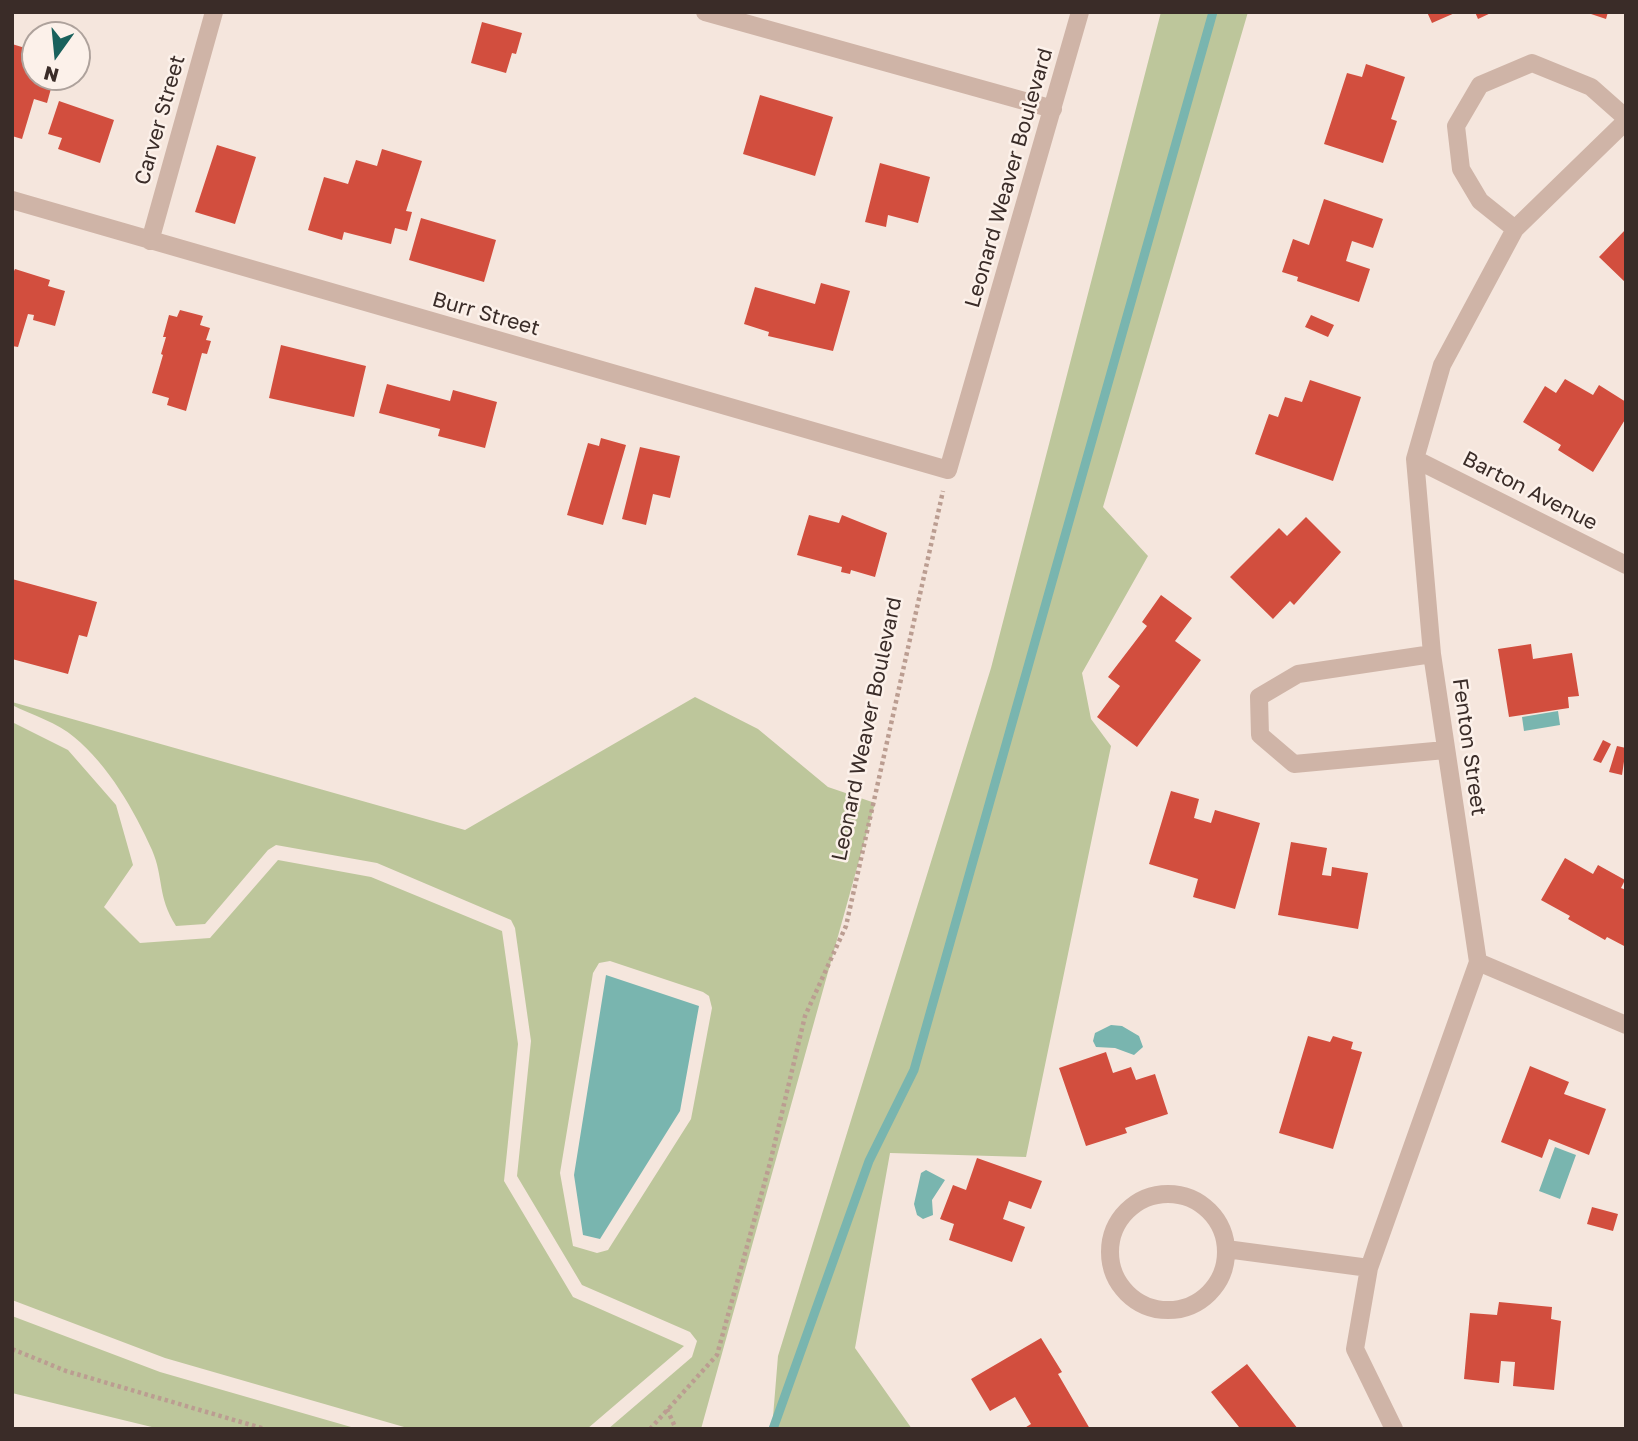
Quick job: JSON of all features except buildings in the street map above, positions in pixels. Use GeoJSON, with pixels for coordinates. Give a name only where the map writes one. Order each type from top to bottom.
{"type":"FeatureCollection","features":[{"type":"Feature","properties":{"kind":"street","name":"Carver Street"},"geometry":{"type":"LineString","coordinates":[[150,241],[214,12]]}},
{"type":"Feature","properties":{"kind":"street"},"geometry":{"type":"LineString","coordinates":[[705,12],[1053,109]]}},
{"type":"Feature","properties":{"kind":"street","name":"Leonard Weaver Boulevard"},"geometry":{"type":"LineString","coordinates":[[948,470],[1080,12]]}},
{"type":"Feature","properties":{"kind":"street"},"geometry":{"type":"LineString","coordinates":[[1515,229],[1480,201],[1461,169],[1456,126],[1480,85],[1532,63],[1591,87],[1626,119]]}},
{"type":"Feature","properties":{"kind":"street","name":"Fenton Street"},"geometry":{"type":"LineString","coordinates":[[1394,1429],[1355,1349],[1369,1268],[1478,962],[1432,654],[1415,459],[1442,365],[1515,229],[1626,119]]}},
{"type":"Feature","properties":{"kind":"street","name":"Burr Street"},"geometry":{"type":"LineString","coordinates":[[12,200],[948,470]]}},
{"type":"Feature","properties":{"kind":"street","name":"Barton Avenue"},"geometry":{"type":"LineString","coordinates":[[1415,459],[1626,565]]}},
{"type":"Feature","properties":{"kind":"street"},"geometry":{"type":"LineString","coordinates":[[1432,654],[1297,674],[1259,697],[1260,735],[1294,764],[1445,750]]}},
{"type":"Feature","properties":{"kind":"street"},"geometry":{"type":"LineString","coordinates":[[1478,962],[1626,1025]]}},
{"type":"Feature","properties":{"kind":"street"},"geometry":{"type":"LineString","coordinates":[[1176,1194],[1195,1200],[1211,1212],[1222,1229],[1227,1249],[1220,1279],[1205,1298],[1189,1307],[1170,1311],[1152,1309],[1135,1301],[1121,1289],[1113,1273],[1109,1252],[1112,1233],[1122,1215],[1137,1202],[1156,1195],[1176,1194]]}},
{"type":"Feature","properties":{"kind":"street"},"geometry":{"type":"LineString","coordinates":[[1227,1249],[1369,1268]]}},
{"type":"Feature","properties":{"kind":"path","name":"Leonard Weaver Boulevard"},"geometry":{"type":"LineString","coordinates":[[650,1429],[717,1355],[770,1163],[806,1016],[846,926],[948,470]]}},
{"type":"Feature","properties":{"kind":"path"},"geometry":{"type":"LineString","coordinates":[[12,1349],[66,1371],[265,1429]]}},
{"type":"Feature","properties":{"kind":"path"},"geometry":{"type":"LineString","coordinates":[[667,1409],[676,1429]]}},
{"type":"Feature","properties":{"kind":"green space"},"geometry":{"type":"Polygon","coordinates":[[[1161,12],[1248,12],[1103,507],[1148,556],[1082,673],[1091,719],[1111,746],[1026,1157],[890,1153],[855,1348],[912,1429],[772,1429],[778,1356],[991,668],[1161,12]]]}},
{"type":"Feature","properties":{"kind":"green space"},"geometry":{"type":"Polygon","coordinates":[[[695,697],[758,729],[828,787],[875,803],[701,1429],[608,1429],[692,1357],[697,1341],[690,1332],[582,1285],[517,1176],[531,1041],[515,928],[511,920],[377,863],[276,845],[268,850],[205,924],[176,926],[163,896],[152,850],[129,804],[109,775],[68,732],[12,705],[12,702],[465,830],[695,697]],[[610,961],[599,963],[593,973],[560,1173],[573,1246],[597,1253],[608,1250],[691,1119],[712,1008],[709,996],[610,961]]]}},
{"type":"Feature","properties":{"kind":"green space"},"geometry":{"type":"Polygon","coordinates":[[[12,722],[68,750],[116,805],[133,865],[104,907],[140,943],[210,938],[278,860],[371,877],[502,931],[518,1044],[504,1181],[573,1297],[684,1346],[587,1429],[411,1429],[165,1358],[12,1300],[12,722]]]}},
{"type":"Feature","properties":{"kind":"green space"},"geometry":{"type":"Polygon","coordinates":[[[12,1316],[160,1372],[358,1429],[160,1429],[12,1393],[12,1316]]]}},
{"type":"Feature","properties":{"kind":"water"},"geometry":{"type":"Polygon","coordinates":[[[1558,711],[1560,725],[1524,731],[1522,717],[1558,711]]]}},
{"type":"Feature","properties":{"kind":"water"},"geometry":{"type":"Polygon","coordinates":[[[606,975],[699,1006],[680,1111],[600,1239],[583,1235],[574,1175],[606,975]]]}},
{"type":"Feature","properties":{"kind":"water"},"geometry":{"type":"Polygon","coordinates":[[[1111,1025],[1122,1026],[1139,1036],[1143,1047],[1134,1055],[1115,1048],[1096,1047],[1093,1041],[1095,1033],[1111,1025]]]}},
{"type":"Feature","properties":{"kind":"water"},"geometry":{"type":"Polygon","coordinates":[[[1555,1147],[1576,1155],[1560,1199],[1539,1191],[1555,1147]]]}},
{"type":"Feature","properties":{"kind":"water"},"geometry":{"type":"Polygon","coordinates":[[[926,1170],[945,1180],[932,1200],[933,1215],[923,1219],[917,1215],[914,1204],[921,1173],[926,1170]]]}},
{"type":"Feature","properties":{"kind":"waterway"},"geometry":{"type":"LineString","coordinates":[[773,1429],[869,1161],[914,1070],[1213,12]]}}]}
